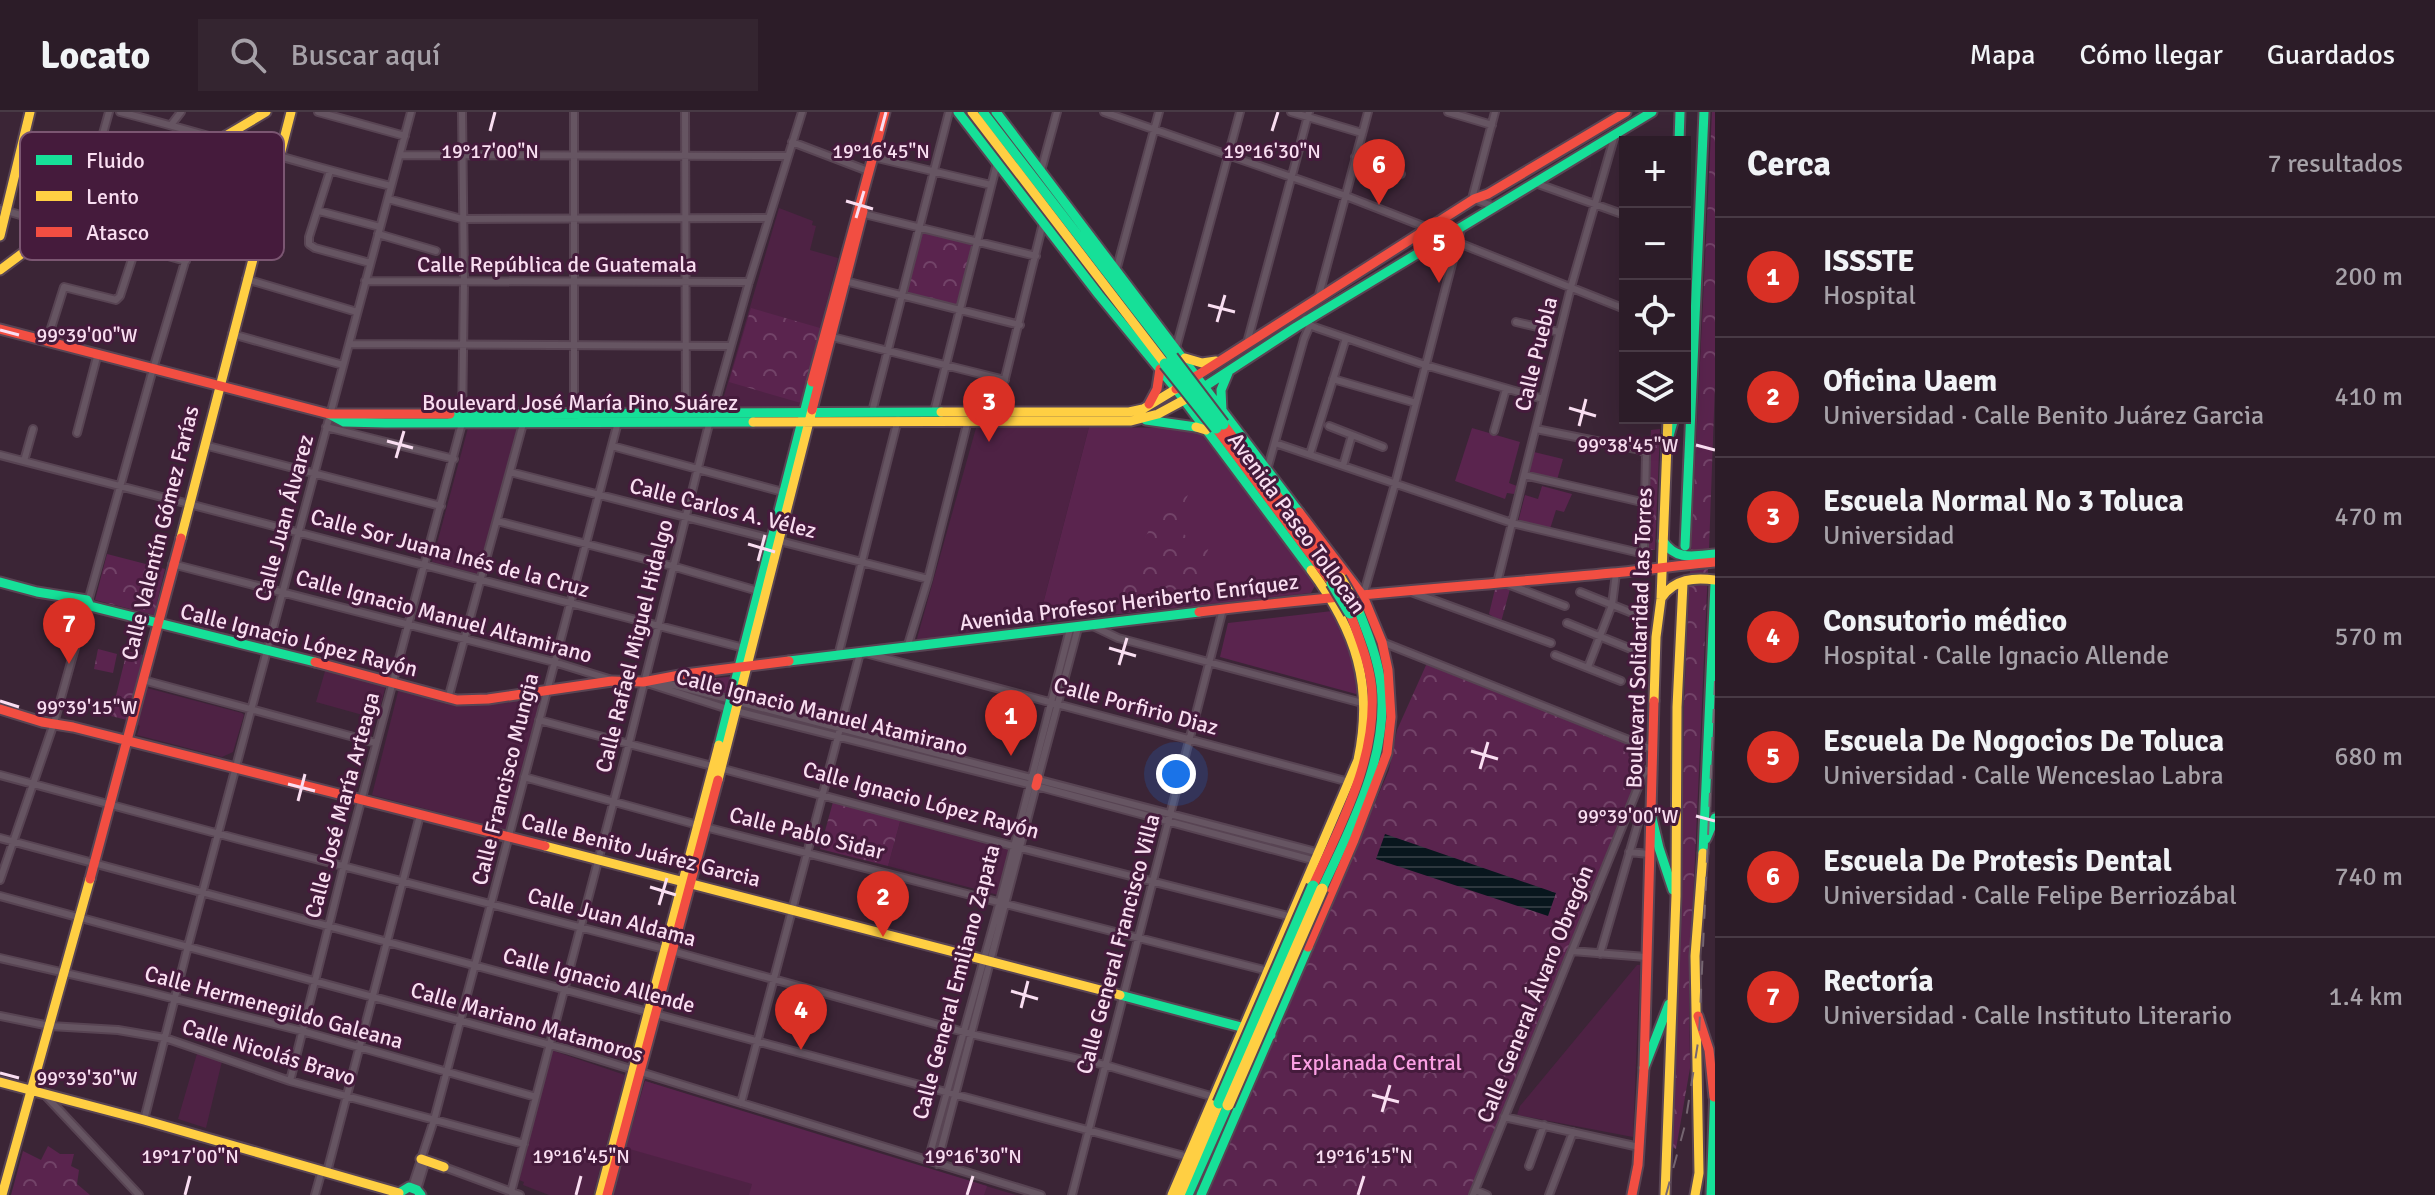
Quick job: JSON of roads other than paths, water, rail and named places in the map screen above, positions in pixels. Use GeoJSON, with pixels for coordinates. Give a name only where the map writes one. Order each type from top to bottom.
{"type":"FeatureCollection","features":[{"type":"Feature","properties":{"kind":"main road"},"geometry":{"type":"LineString","coordinates":[[25,132],[30,112]]}},
{"type":"Feature","properties":{"kind":"main road"},"geometry":{"type":"LineString","coordinates":[[232,132],[266,112]]}},
{"type":"Feature","properties":{"kind":"main road","name":"Calle Valentín Gómez Farías"},"geometry":{"type":"LineString","coordinates":[[284,138],[291,112]]}},
{"type":"Feature","properties":{"kind":"main road"},"geometry":{"type":"LineString","coordinates":[[607,1195],[887,112]]}},
{"type":"Feature","properties":{"kind":"main road"},"geometry":{"type":"LineString","coordinates":[[860,213],[868,171],[887,112]]}},
{"type":"Feature","properties":{"kind":"main road","name":"Avenida Paseo Tollocan"},"geometry":{"type":"LineString","coordinates":[[958,112],[1043,223],[1171,360],[1197,375],[1363,596],[1382,642],[1390,691],[1388,750],[1371,798],[1201,1195]]}},
{"type":"Feature","properties":{"kind":"main road","name":"Avenida Paseo Tollocan"},"geometry":{"type":"LineString","coordinates":[[972,112],[1020,177],[1171,360]]}},
{"type":"Feature","properties":{"kind":"main road","name":"Avenida Paseo Tollocan"},"geometry":{"type":"LineString","coordinates":[[983,112],[1043,179],[1116,271],[1208,426],[1332,598],[1356,645],[1364,683],[1366,704],[1362,744],[1349,782],[1235,1046],[1220,1102],[1188,1195]]}},
{"type":"Feature","properties":{"kind":"main road","name":"Avenida Paseo Tollocan"},"geometry":{"type":"LineString","coordinates":[[996,112],[1171,360],[1176,389],[1336,581],[1368,631],[1380,672],[1382,733],[1365,793],[1318,888],[1180,1195]]}},
{"type":"Feature","properties":{"kind":"main road"},"geometry":{"type":"LineString","coordinates":[[1299,310],[1474,199],[1626,112]]}},
{"type":"Feature","properties":{"kind":"main road","name":"Boulevard José María Pino Suárez"},"geometry":{"type":"LineString","coordinates":[[0,329],[329,414],[344,422],[385,418],[524,417],[969,416],[1142,420],[1206,388],[1308,323],[1326,308],[1452,241],[1461,229],[1495,207],[1652,112]]}},
{"type":"Feature","properties":{"kind":"main road"},"geometry":{"type":"LineString","coordinates":[[1679,136],[1680,112]]}},
{"type":"Feature","properties":{"kind":"main road","name":"Boulevard Solidaridad las Torres"},"geometry":{"type":"LineString","coordinates":[[1685,546],[1704,112]]}},
{"type":"Feature","properties":{"kind":"main road"},"geometry":{"type":"LineString","coordinates":[[0,236],[3,210],[20,149]]}},
{"type":"Feature","properties":{"kind":"main road"},"geometry":{"type":"LineString","coordinates":[[1020,177],[1023,195]]}},
{"type":"Feature","properties":{"kind":"main road"},"geometry":{"type":"LineString","coordinates":[[0,270],[20,255]]}},
{"type":"Feature","properties":{"kind":"main road","name":"Calle Valentín Gómez Farías"},"geometry":{"type":"LineString","coordinates":[[2,1195],[128,742],[251,260]]}},
{"type":"Feature","properties":{"kind":"main road","name":"Boulevard José María Pino Suárez"},"geometry":{"type":"LineString","coordinates":[[806,417],[872,412],[899,417],[934,412],[969,416],[997,411],[1129,412],[1147,407],[1299,310]]}},
{"type":"Feature","properties":{"kind":"main road"},"geometry":{"type":"LineString","coordinates":[[1147,407],[1171,360],[1202,363],[1221,360]]}},
{"type":"Feature","properties":{"kind":"main road"},"geometry":{"type":"LineString","coordinates":[[1691,375],[1694,365]]}},
{"type":"Feature","properties":{"kind":"main road"},"geometry":{"type":"LineString","coordinates":[[1208,426],[1200,412],[1204,405],[1211,402],[1220,407],[1221,390],[1230,370]]}},
{"type":"Feature","properties":{"kind":"main road","name":"Boulevard José María Pino Suárez"},"geometry":{"type":"LineString","coordinates":[[618,418],[686,415],[711,418]]}},
{"type":"Feature","properties":{"kind":"main road"},"geometry":{"type":"LineString","coordinates":[[747,649],[758,591],[775,539],[783,492],[806,417]]}},
{"type":"Feature","properties":{"kind":"main road"},"geometry":{"type":"LineString","coordinates":[[1142,420],[1208,426]]}},
{"type":"Feature","properties":{"kind":"main road","name":"Boulevard Solidaridad las Torres"},"geometry":{"type":"LineString","coordinates":[[1632,1195],[1639,1147],[1644,1068],[1649,854],[1646,813],[1653,768],[1656,637],[1661,599],[1670,424]]}},
{"type":"Feature","properties":{"kind":"main road"},"geometry":{"type":"LineString","coordinates":[[1663,541],[1670,552],[1678,556],[1715,554]]}},
{"type":"Feature","properties":{"kind":"main road","name":"Avenida Profesor Heriberto Enríquez"},"geometry":{"type":"LineString","coordinates":[[649,681],[1223,609],[1715,562]]}},
{"type":"Feature","properties":{"kind":"main road"},"geometry":{"type":"LineString","coordinates":[[1661,599],[1666,588],[1675,581],[1715,582],[1695,956],[1699,1173],[1695,1195]]}},
{"type":"Feature","properties":{"kind":"main road","name":"Calle Ignacio López Rayón"},"geometry":{"type":"LineString","coordinates":[[0,582],[87,600],[90,606],[448,699],[488,699],[612,681],[649,681]]}},
{"type":"Feature","properties":{"kind":"main road","name":"Boulevard Solidaridad las Torres"},"geometry":{"type":"LineString","coordinates":[[1665,1195],[1676,896],[1676,733],[1683,583]]}},
{"type":"Feature","properties":{"kind":"main road","name":"Avenida Paseo Tollocan"},"geometry":{"type":"LineString","coordinates":[[1318,888],[1369,749],[1373,726],[1374,703],[1366,653],[1354,611]]}},
{"type":"Feature","properties":{"kind":"main road","name":"Calle Benito Juárez Garcia"},"geometry":{"type":"LineString","coordinates":[[0,709],[687,882],[1271,1035]]}},
{"type":"Feature","properties":{"kind":"main road"},"geometry":{"type":"LineString","coordinates":[[1374,766],[1388,750],[1382,733]]}},
{"type":"Feature","properties":{"kind":"main road"},"geometry":{"type":"LineString","coordinates":[[1349,782],[1350,803]]}},
{"type":"Feature","properties":{"kind":"main road"},"geometry":{"type":"LineString","coordinates":[[1646,813],[1676,896]]}},
{"type":"Feature","properties":{"kind":"main road"},"geometry":{"type":"LineString","coordinates":[[1703,847],[1715,818]]}},
{"type":"Feature","properties":{"kind":"main road"},"geometry":{"type":"LineString","coordinates":[[1644,1068],[1672,997]]}},
{"type":"Feature","properties":{"kind":"main road"},"geometry":{"type":"LineString","coordinates":[[1695,1010],[1707,1042],[1714,1097]]}},
{"type":"Feature","properties":{"kind":"main road"},"geometry":{"type":"LineString","coordinates":[[1235,1046],[1254,1045],[1261,1058]]}},
{"type":"Feature","properties":{"kind":"main road"},"geometry":{"type":"LineString","coordinates":[[600,1195],[637,1072]]}},
{"type":"Feature","properties":{"kind":"main road"},"geometry":{"type":"LineString","coordinates":[[0,1082],[324,1171],[375,1190],[399,1194],[404,1188],[417,1191]]}},
{"type":"Feature","properties":{"kind":"main road"},"geometry":{"type":"LineString","coordinates":[[1711,1195],[1715,1086]]}},
{"type":"Feature","properties":{"kind":"main road","name":"Avenida Paseo Tollocan"},"geometry":{"type":"LineString","coordinates":[[1172,1195],[1188,1157],[1220,1102]]}},
{"type":"Feature","properties":{"kind":"main road"},"geometry":{"type":"LineString","coordinates":[[424,1158],[444,1167]]}},
{"type":"Feature","properties":{"kind":"street"},"geometry":{"type":"LineString","coordinates":[[103,132],[109,112]]}},
{"type":"Feature","properties":{"kind":"street"},"geometry":{"type":"LineString","coordinates":[[120,112],[198,132]]}},
{"type":"Feature","properties":{"kind":"street"},"geometry":{"type":"LineString","coordinates":[[159,122],[162,112]]}},
{"type":"Feature","properties":{"kind":"street"},"geometry":{"type":"LineString","coordinates":[[171,125],[181,112]]}},
{"type":"Feature","properties":{"kind":"street"},"geometry":{"type":"LineString","coordinates":[[318,112],[405,136]]}},
{"type":"Feature","properties":{"kind":"street","name":"Calle Juan Álvarez"},"geometry":{"type":"LineString","coordinates":[[144,1120],[411,112]]}},
{"type":"Feature","properties":{"kind":"street","name":"Calle José María Arteaga"},"geometry":{"type":"LineString","coordinates":[[290,1081],[462,419],[462,112]]}},
{"type":"Feature","properties":{"kind":"street"},"geometry":{"type":"LineString","coordinates":[[574,112],[574,418]]}},
{"type":"Feature","properties":{"kind":"street"},"geometry":{"type":"LineString","coordinates":[[685,112],[686,415]]}},
{"type":"Feature","properties":{"kind":"street","name":"Calle Rafael Miguel Hidalgo"},"geometry":{"type":"LineString","coordinates":[[511,1192],[597,860],[649,681],[672,566],[730,346],[802,112]]}},
{"type":"Feature","properties":{"kind":"street"},"geometry":{"type":"LineString","coordinates":[[872,412],[949,112]]}},
{"type":"Feature","properties":{"kind":"street"},"geometry":{"type":"LineString","coordinates":[[1043,179],[1057,112]]}},
{"type":"Feature","properties":{"kind":"street"},"geometry":{"type":"LineString","coordinates":[[1104,112],[1346,196],[1428,228]]}},
{"type":"Feature","properties":{"kind":"street"},"geometry":{"type":"LineString","coordinates":[[1116,271],[1159,112]]}},
{"type":"Feature","properties":{"kind":"street"},"geometry":{"type":"LineString","coordinates":[[1171,360],[1240,112]]}},
{"type":"Feature","properties":{"kind":"street"},"geometry":{"type":"LineString","coordinates":[[1291,112],[1309,114],[1362,133]]}},
{"type":"Feature","properties":{"kind":"street"},"geometry":{"type":"LineString","coordinates":[[1326,308],[1319,296],[1368,112]]}},
{"type":"Feature","properties":{"kind":"street"},"geometry":{"type":"LineString","coordinates":[[1448,112],[1492,125]]}},
{"type":"Feature","properties":{"kind":"street"},"geometry":{"type":"LineString","coordinates":[[1495,112],[1473,195],[1474,199],[1495,207]]}},
{"type":"Feature","properties":{"kind":"street"},"geometry":{"type":"LineString","coordinates":[[1247,343],[1309,114]]}},
{"type":"Feature","properties":{"kind":"street","name":"Calle Puebla"},"geometry":{"type":"LineString","coordinates":[[1500,583],[1559,332],[1615,135]]}},
{"type":"Feature","properties":{"kind":"street"},"geometry":{"type":"LineString","coordinates":[[792,142],[868,171]]}},
{"type":"Feature","properties":{"kind":"street"},"geometry":{"type":"LineString","coordinates":[[400,155],[788,156]]}},
{"type":"Feature","properties":{"kind":"street"},"geometry":{"type":"LineString","coordinates":[[284,157],[391,186]]}},
{"type":"Feature","properties":{"kind":"street"},"geometry":{"type":"LineString","coordinates":[[1355,157],[1401,174]]}},
{"type":"Feature","properties":{"kind":"street"},"geometry":{"type":"LineString","coordinates":[[877,158],[991,185]]}},
{"type":"Feature","properties":{"kind":"street"},"geometry":{"type":"LineString","coordinates":[[934,412],[997,161]]}},
{"type":"Feature","properties":{"kind":"street"},"geometry":{"type":"LineString","coordinates":[[330,171],[309,242],[315,248],[370,263]]}},
{"type":"Feature","properties":{"kind":"street"},"geometry":{"type":"LineString","coordinates":[[1533,183],[1619,213]]}},
{"type":"Feature","properties":{"kind":"street"},"geometry":{"type":"LineString","coordinates":[[388,199],[462,219],[769,218]]}},
{"type":"Feature","properties":{"kind":"street"},"geometry":{"type":"LineString","coordinates":[[319,211],[436,251]]}},
{"type":"Feature","properties":{"kind":"street"},"geometry":{"type":"LineString","coordinates":[[860,213],[1036,256]]}},
{"type":"Feature","properties":{"kind":"street"},"geometry":{"type":"LineString","coordinates":[[997,411],[1043,223]]}},
{"type":"Feature","properties":{"kind":"street"},"geometry":{"type":"LineString","coordinates":[[1363,596],[1416,403],[1452,241],[1619,307]]}},
{"type":"Feature","properties":{"kind":"street"},"geometry":{"type":"LineString","coordinates":[[47,341],[64,287],[116,300],[132,260]]}},
{"type":"Feature","properties":{"kind":"street"},"geometry":{"type":"LineString","coordinates":[[0,880],[54,723],[186,261],[182,260]]}},
{"type":"Feature","properties":{"kind":"street"},"geometry":{"type":"LineString","coordinates":[[246,279],[357,312]]}},
{"type":"Feature","properties":{"kind":"street"},"geometry":{"type":"LineString","coordinates":[[842,280],[1020,325]]}},
{"type":"Feature","properties":{"kind":"street","name":"Calle República de Guatemala"},"geometry":{"type":"LineString","coordinates":[[365,281],[749,282]]}},
{"type":"Feature","properties":{"kind":"street"},"geometry":{"type":"LineString","coordinates":[[1299,310],[1308,323],[1346,338],[1425,365],[1543,399]]}},
{"type":"Feature","properties":{"kind":"street"},"geometry":{"type":"LineString","coordinates":[[1516,322],[1559,332]]}},
{"type":"Feature","properties":{"kind":"street"},"geometry":{"type":"LineString","coordinates":[[1267,470],[1308,323]]}},
{"type":"Feature","properties":{"kind":"street"},"geometry":{"type":"LineString","coordinates":[[232,334],[343,365]]}},
{"type":"Feature","properties":{"kind":"street"},"geometry":{"type":"LineString","coordinates":[[828,336],[1005,380]]}},
{"type":"Feature","properties":{"kind":"street"},"geometry":{"type":"LineString","coordinates":[[1310,454],[1346,338]]}},
{"type":"Feature","properties":{"kind":"street"},"geometry":{"type":"LineString","coordinates":[[349,344],[730,346]]}},
{"type":"Feature","properties":{"kind":"street"},"geometry":{"type":"LineString","coordinates":[[77,433],[98,353]]}},
{"type":"Feature","properties":{"kind":"street"},"geometry":{"type":"LineString","coordinates":[[1333,379],[1416,403]]}},
{"type":"Feature","properties":{"kind":"street"},"geometry":{"type":"LineString","coordinates":[[1494,431],[1506,389]]}},
{"type":"Feature","properties":{"kind":"street"},"geometry":{"type":"LineString","coordinates":[[907,648],[928,579],[969,416]]}},
{"type":"Feature","properties":{"kind":"street"},"geometry":{"type":"LineString","coordinates":[[448,699],[524,417]]}},
{"type":"Feature","properties":{"kind":"street"},"geometry":{"type":"LineString","coordinates":[[838,656],[899,417]]}},
{"type":"Feature","properties":{"kind":"street","name":"Calle Francisco Mungia"},"geometry":{"type":"LineString","coordinates":[[417,1191],[618,418]]}},
{"type":"Feature","properties":{"kind":"street"},"geometry":{"type":"LineString","coordinates":[[1329,426],[1383,447]]}},
{"type":"Feature","properties":{"kind":"street"},"geometry":{"type":"LineString","coordinates":[[326,427],[454,459]]}},
{"type":"Feature","properties":{"kind":"street"},"geometry":{"type":"LineString","coordinates":[[24,461],[33,429]]}},
{"type":"Feature","properties":{"kind":"street"},"geometry":{"type":"LineString","coordinates":[[1275,443],[1512,523],[1644,552],[1647,457],[1641,450],[1536,429]]}},
{"type":"Feature","properties":{"kind":"street"},"geometry":{"type":"LineString","coordinates":[[1343,466],[1352,435]]}},
{"type":"Feature","properties":{"kind":"street"},"geometry":{"type":"LineString","coordinates":[[204,445],[441,506]]}},
{"type":"Feature","properties":{"kind":"street"},"geometry":{"type":"LineString","coordinates":[[612,446],[783,492]]}},
{"type":"Feature","properties":{"kind":"street","name":"Calle Sor Juana Inés de la Cruz"},"geometry":{"type":"LineString","coordinates":[[0,455],[747,649]]}},
{"type":"Feature","properties":{"kind":"street","name":"Calle Carlos A. Vélez"},"geometry":{"type":"LineString","coordinates":[[510,472],[928,579]]}},
{"type":"Feature","properties":{"kind":"street"},"geometry":{"type":"LineString","coordinates":[[1524,475],[1646,503]]}},
{"type":"Feature","properties":{"kind":"street"},"geometry":{"type":"LineString","coordinates":[[497,521],[758,591]]}},
{"type":"Feature","properties":{"kind":"street","name":"Calle Ignacio Manuel Altamirano"},"geometry":{"type":"LineString","coordinates":[[172,564],[554,662],[612,681]]}},
{"type":"Feature","properties":{"kind":"street"},"geometry":{"type":"LineString","coordinates":[[1588,667],[1612,605],[1616,573]]}},
{"type":"Feature","properties":{"kind":"street"},"geometry":{"type":"LineString","coordinates":[[1500,583],[1565,606]]}},
{"type":"Feature","properties":{"kind":"street"},"geometry":{"type":"LineString","coordinates":[[1407,590],[1551,643]]}},
{"type":"Feature","properties":{"kind":"street"},"geometry":{"type":"LineString","coordinates":[[1580,592],[1635,614]]}},
{"type":"Feature","properties":{"kind":"street","name":"Calle General Francisco Villa"},"geometry":{"type":"LineString","coordinates":[[1072,1195],[1223,609]]}},
{"type":"Feature","properties":{"kind":"street"},"geometry":{"type":"LineString","coordinates":[[1567,623],[1631,649]]}},
{"type":"Feature","properties":{"kind":"street"},"geometry":{"type":"LineString","coordinates":[[1093,626],[1118,638],[1366,704]]}},
{"type":"Feature","properties":{"kind":"street","name":"Calle General Emiliano Zapata"},"geometry":{"type":"LineString","coordinates":[[928,1161],[963,1031],[1003,902],[1074,628]]}},
{"type":"Feature","properties":{"kind":"street"},"geometry":{"type":"LineString","coordinates":[[1382,642],[1654,750]]}},
{"type":"Feature","properties":{"kind":"street"},"geometry":{"type":"LineString","coordinates":[[741,1103],[822,794],[863,653]]}},
{"type":"Feature","properties":{"kind":"street","name":"Calle Porfirio Diaz"},"geometry":{"type":"LineString","coordinates":[[863,653],[1349,782]]}},
{"type":"Feature","properties":{"kind":"street"},"geometry":{"type":"LineString","coordinates":[[1555,655],[1621,681]]}},
{"type":"Feature","properties":{"kind":"street"},"geometry":{"type":"LineString","coordinates":[[143,680],[376,743]]}},
{"type":"Feature","properties":{"kind":"street","name":"Calle Ignacio Manuel Atamirano"},"geometry":{"type":"LineString","coordinates":[[649,681],[1318,857]]}},
{"type":"Feature","properties":{"kind":"street","name":"Calle Ignacio López Rayón"},"geometry":{"type":"LineString","coordinates":[[539,720],[1292,917]]}},
{"type":"Feature","properties":{"kind":"street","name":"Calle General Álvaro Obregón"},"geometry":{"type":"LineString","coordinates":[[1474,1193],[1643,775],[1653,768]]}},
{"type":"Feature","properties":{"kind":"street","name":"Calle Juan Aldama"},"geometry":{"type":"LineString","coordinates":[[0,775],[668,950],[971,1034],[1105,1065],[1220,1102]]}},
{"type":"Feature","properties":{"kind":"street","name":"Calle Pablo Sidar"},"geometry":{"type":"LineString","coordinates":[[524,777],[1268,971]]}},
{"type":"Feature","properties":{"kind":"street"},"geometry":{"type":"LineString","coordinates":[[1600,954],[1629,852],[1646,813]]}},
{"type":"Feature","properties":{"kind":"street"},"geometry":{"type":"LineString","coordinates":[[315,1195],[347,1096],[420,815]]}},
{"type":"Feature","properties":{"kind":"street","name":"Calle Ignacio Allende"},"geometry":{"type":"LineString","coordinates":[[0,838],[1188,1157]]}},
{"type":"Feature","properties":{"kind":"street"},"geometry":{"type":"LineString","coordinates":[[1629,852],[1649,854]]}},
{"type":"Feature","properties":{"kind":"street","name":"Calle Mariano Matamoros"},"geometry":{"type":"LineString","coordinates":[[0,896],[549,1044],[1041,1195]]}},
{"type":"Feature","properties":{"kind":"street"},"geometry":{"type":"LineString","coordinates":[[1572,951],[1646,957]]}},
{"type":"Feature","properties":{"kind":"street","name":"Calle Hermenegildo Galeana"},"geometry":{"type":"LineString","coordinates":[[0,958],[302,1031],[536,1097]]}},
{"type":"Feature","properties":{"kind":"street","name":"Calle General Emiliano Zapata"},"geometry":{"type":"LineString","coordinates":[[937,1164],[986,962]]}},
{"type":"Feature","properties":{"kind":"street","name":"Calle Nicolás Bravo"},"geometry":{"type":"LineString","coordinates":[[0,1016],[50,1026],[118,1030],[165,1038],[290,1081],[524,1144]]}},
{"type":"Feature","properties":{"kind":"street"},"geometry":{"type":"LineString","coordinates":[[45,1095],[139,1195]]}},
{"type":"Feature","properties":{"kind":"street"},"geometry":{"type":"LineString","coordinates":[[1504,1117],[1639,1147]]}},
{"type":"Feature","properties":{"kind":"street"},"geometry":{"type":"LineString","coordinates":[[1529,1166],[1544,1125]]}},
{"type":"Feature","properties":{"kind":"street"},"geometry":{"type":"LineString","coordinates":[[1549,1195],[1573,1132]]}},
{"type":"Feature","properties":{"kind":"street"},"geometry":{"type":"LineString","coordinates":[[444,1167],[520,1195]]}},
{"type":"Feature","properties":{"kind":"street"},"geometry":{"type":"LineString","coordinates":[[1474,1193],[1487,1195]]}},
{"type":"Feature","properties":{"kind":"railway"},"geometry":{"type":"LineString","coordinates":[[1666,1195],[1685,1125],[1699,1036],[1715,681]]}},
{"type":"Feature","properties":{"kind":"place","name":"Escuela De Protesis Dental"},"geometry":{"type":"Point","coordinates":[1379,205]}},
{"type":"Feature","properties":{"kind":"place","name":"Escuela De Nogocios De Toluca"},"geometry":{"type":"Point","coordinates":[1439,283]}},
{"type":"Feature","properties":{"kind":"place","name":"Escuela Normal No 3 Toluca"},"geometry":{"type":"Point","coordinates":[989,442]}},
{"type":"Feature","properties":{"kind":"place","name":"Rectoría"},"geometry":{"type":"Point","coordinates":[69,664]}},
{"type":"Feature","properties":{"kind":"place","name":"ISSSTE"},"geometry":{"type":"Point","coordinates":[1011,756]}},
{"type":"Feature","properties":{"kind":"place","name":"Oficina Uaem"},"geometry":{"type":"Point","coordinates":[883,937]}},
{"type":"Feature","properties":{"kind":"place","name":"Consutorio médico"},"geometry":{"type":"Point","coordinates":[801,1050]}},
{"type":"Feature","properties":{"kind":"park label","name":"Explanada Central"},"geometry":{"type":"Point","coordinates":[1376,1062]}}]}
